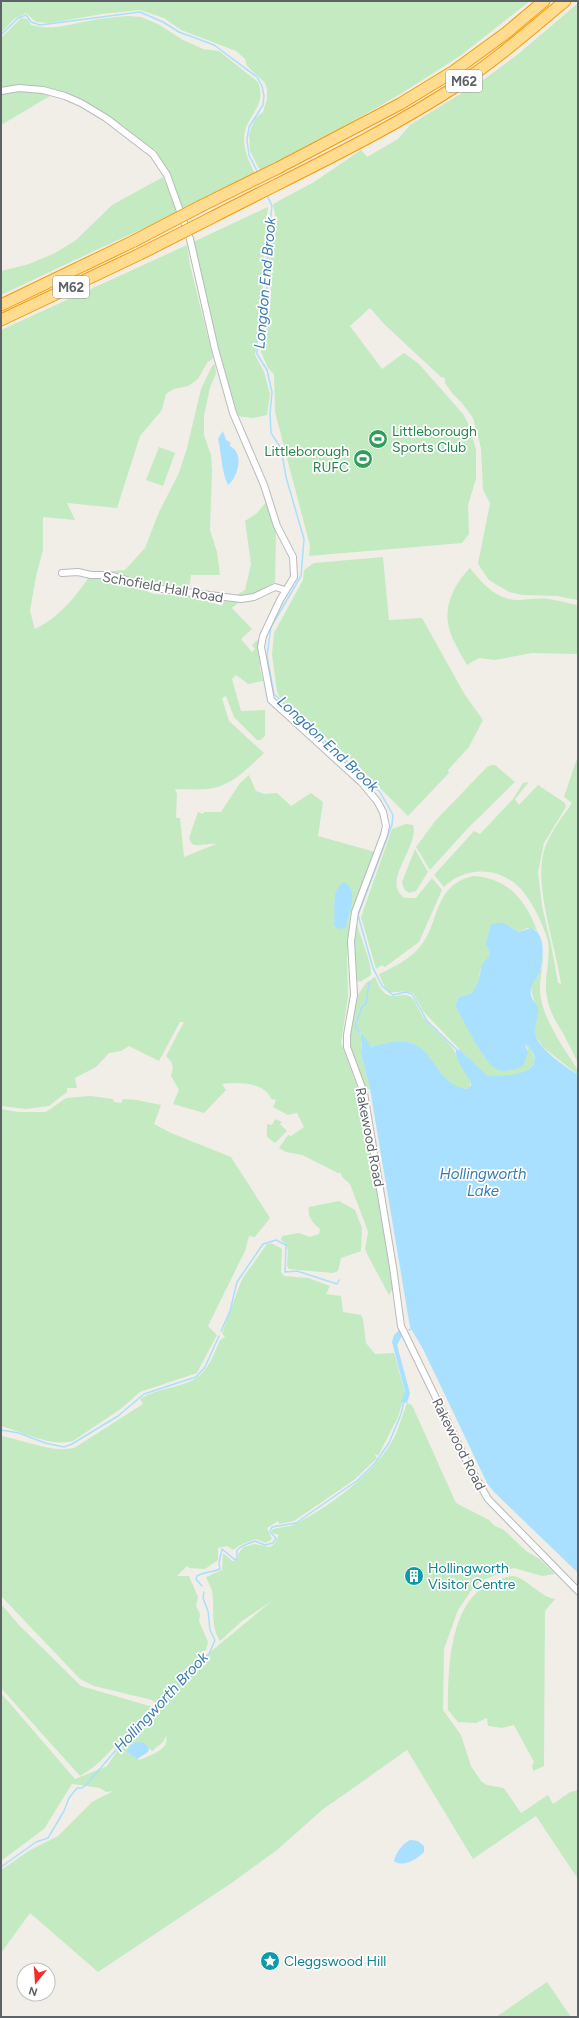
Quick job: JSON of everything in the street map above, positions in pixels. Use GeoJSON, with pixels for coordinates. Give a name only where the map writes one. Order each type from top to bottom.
{"type":"FeatureCollection","features":[{"type":"Feature","properties":{"kind":"highway","name":"M62"},"geometry":{"type":"LineString","coordinates":[[1,305],[134,241],[400,104],[454,71],[506,33],[544,1]]}},
{"type":"Feature","properties":{"kind":"highway","name":"M62"},"geometry":{"type":"LineString","coordinates":[[1,320],[140,254],[353,147],[458,85],[515,42],[565,1]]}},
{"type":"Feature","properties":{"kind":"street","name":"Rakewood Road"},"geometry":{"type":"LineString","coordinates":[[1,91],[19,88],[44,90],[65,96],[80,103],[106,118],[153,154],[167,175],[190,239],[215,348],[233,413],[264,485],[277,526],[292,557],[294,576],[285,590],[263,636],[261,647],[271,700],[279,710],[362,783],[384,812],[386,826],[354,917],[351,940],[354,995],[347,1035],[347,1047],[364,1093],[394,1267],[401,1326],[454,1436],[488,1499],[578,1591]]}},
{"type":"Feature","properties":{"kind":"street","name":"Schofield Hall Road"},"geometry":{"type":"LineString","coordinates":[[62,573],[78,572],[91,575],[109,575],[154,588],[198,592],[233,598],[254,598],[275,587],[285,590]]}},
{"type":"Feature","properties":{"kind":"green space"},"geometry":{"type":"Polygon","coordinates":[[[1,1],[530,1],[460,56],[402,93],[262,174],[250,151],[249,134],[255,118],[263,112],[267,99],[267,89],[265,83],[247,66],[245,59],[236,51],[181,30],[164,18],[140,10],[102,14],[50,23],[36,22],[26,13],[14,19],[1,33],[1,1]]]}},
{"type":"Feature","properties":{"kind":"green space"},"geometry":{"type":"Polygon","coordinates":[[[578,3],[578,600],[557,596],[523,595],[509,592],[489,580],[478,564],[490,503],[483,490],[481,448],[473,418],[445,383],[445,378],[441,377],[385,325],[370,308],[350,326],[382,369],[404,353],[419,364],[463,414],[470,427],[476,450],[476,479],[468,505],[469,534],[462,543],[309,556],[310,546],[275,412],[274,374],[268,368],[261,352],[270,309],[271,293],[268,262],[275,214],[273,204],[314,182],[361,150],[367,157],[398,139],[410,125],[483,80],[517,55],[578,3]]]}},
{"type":"Feature","properties":{"kind":"green space"},"geometry":{"type":"Polygon","coordinates":[[[128,16],[141,17],[158,24],[183,40],[203,49],[219,51],[258,82],[260,98],[245,130],[244,138],[246,154],[257,177],[183,211],[169,174],[155,149],[150,149],[63,93],[32,86],[1,89],[1,38],[21,18],[27,19],[31,25],[39,27],[54,27],[97,19],[128,16]]]}},
{"type":"Feature","properties":{"kind":"green space"},"geometry":{"type":"Polygon","coordinates":[[[35,91],[50,96],[1,125],[1,93],[35,91]]]}},
{"type":"Feature","properties":{"kind":"green space"},"geometry":{"type":"Polygon","coordinates":[[[163,177],[178,213],[1,295],[1,271],[29,264],[55,253],[76,240],[112,205],[163,177]]]}},
{"type":"Feature","properties":{"kind":"green space"},"geometry":{"type":"Polygon","coordinates":[[[268,207],[264,241],[262,309],[255,355],[264,372],[270,394],[267,415],[253,418],[236,416],[208,317],[193,242],[268,207]]]}},
{"type":"Feature","properties":{"kind":"green space"},"geometry":{"type":"Polygon","coordinates":[[[187,245],[190,265],[213,358],[207,363],[198,379],[188,386],[174,389],[166,394],[162,410],[140,436],[117,508],[67,503],[75,520],[43,517],[43,550],[36,576],[30,611],[35,629],[59,613],[78,593],[89,577],[114,579],[154,594],[199,597],[222,606],[224,601],[236,600],[239,602],[232,608],[252,629],[241,639],[252,652],[255,649],[252,645],[260,638],[260,668],[263,681],[248,684],[236,675],[232,679],[241,711],[265,710],[265,736],[261,740],[257,740],[234,717],[226,696],[222,698],[229,721],[264,753],[252,765],[224,785],[207,789],[175,789],[177,794],[176,818],[180,818],[184,857],[216,844],[192,844],[189,838],[198,812],[203,814],[204,812],[221,812],[240,783],[249,775],[256,791],[265,794],[277,793],[291,806],[311,793],[323,802],[318,836],[375,852],[350,916],[347,957],[348,997],[341,1043],[360,1095],[392,1277],[392,1290],[389,1295],[365,1249],[368,1232],[350,1184],[342,1177],[341,1173],[338,1173],[302,1155],[286,1152],[279,1148],[288,1135],[291,1136],[304,1127],[297,1113],[288,1115],[273,1107],[276,1100],[271,1099],[268,1093],[263,1089],[243,1083],[222,1084],[226,1090],[204,1113],[173,1104],[179,1090],[171,1076],[173,1067],[166,1056],[184,1022],[180,1022],[159,1061],[129,1046],[121,1051],[109,1053],[96,1067],[75,1078],[77,1088],[67,1088],[67,1092],[49,1106],[26,1109],[1,1106],[1,330],[187,245]],[[334,899],[334,925],[346,926],[347,919],[334,899]]]}},
{"type":"Feature","properties":{"kind":"green space"},"geometry":{"type":"Polygon","coordinates":[[[215,364],[216,374],[210,387],[204,416],[204,435],[211,455],[212,470],[210,530],[217,552],[220,575],[191,575],[189,589],[156,586],[98,572],[125,570],[145,548],[159,512],[179,473],[187,448],[201,389],[212,366],[215,364]]]}},
{"type":"Feature","properties":{"kind":"green space"},"geometry":{"type":"Polygon","coordinates":[[[159,447],[175,453],[163,486],[146,480],[159,447]]]}},
{"type":"Feature","properties":{"kind":"green space"},"geometry":{"type":"Polygon","coordinates":[[[267,501],[276,532],[275,582],[258,593],[235,596],[245,590],[251,564],[245,521],[257,513],[267,501]]]}},
{"type":"Feature","properties":{"kind":"green space"},"geometry":{"type":"Polygon","coordinates":[[[383,557],[389,620],[422,618],[465,695],[483,720],[469,747],[448,770],[449,773],[408,816],[351,759],[280,698],[277,692],[272,654],[274,633],[303,580],[304,570],[314,563],[383,557]]]}},
{"type":"Feature","properties":{"kind":"green space"},"geometry":{"type":"Polygon","coordinates":[[[470,568],[485,585],[498,595],[505,598],[520,600],[537,598],[557,600],[578,605],[578,654],[532,653],[495,660],[479,658],[467,665],[451,635],[448,614],[451,597],[459,581],[470,568]]]}},
{"type":"Feature","properties":{"kind":"green space"},"geometry":{"type":"Polygon","coordinates":[[[578,760],[578,1063],[555,1020],[548,1003],[546,977],[549,956],[548,942],[544,928],[523,891],[509,879],[490,872],[470,873],[452,880],[444,887],[434,875],[474,831],[480,834],[513,799],[523,783],[529,782],[515,799],[519,805],[538,785],[565,803],[566,807],[544,843],[538,872],[542,906],[558,983],[561,984],[543,894],[541,876],[542,859],[551,834],[572,803],[564,797],[576,761],[578,760]]]}},
{"type":"Feature","properties":{"kind":"green space"},"geometry":{"type":"Polygon","coordinates":[[[495,765],[515,782],[468,828],[430,870],[416,847],[436,820],[487,767],[495,765]]]}},
{"type":"Feature","properties":{"kind":"green space"},"geometry":{"type":"Polygon","coordinates":[[[406,824],[413,825],[414,834],[398,873],[398,891],[405,898],[416,898],[432,878],[442,890],[419,942],[385,967],[382,965],[376,969],[361,917],[392,829],[406,824]]]}},
{"type":"Feature","properties":{"kind":"green space"},"geometry":{"type":"Polygon","coordinates":[[[415,849],[428,872],[416,891],[409,893],[404,889],[402,882],[415,849]]]}},
{"type":"Feature","properties":{"kind":"green space"},"geometry":{"type":"Polygon","coordinates":[[[473,876],[486,878],[497,882],[516,894],[529,913],[539,936],[536,930],[527,928],[519,932],[509,926],[487,947],[490,955],[480,971],[478,982],[472,993],[459,997],[455,1006],[485,1058],[497,1069],[510,1071],[528,1049],[525,1043],[531,1049],[535,1061],[531,1067],[519,1074],[511,1076],[495,1077],[482,1073],[423,1011],[413,993],[389,992],[379,974],[405,960],[418,949],[430,929],[443,897],[450,888],[460,881],[473,876]]]}},
{"type":"Feature","properties":{"kind":"green space"},"geometry":{"type":"Polygon","coordinates":[[[356,920],[371,969],[371,975],[360,982],[356,980],[354,945],[356,920]]]}},
{"type":"Feature","properties":{"kind":"green space"},"geometry":{"type":"Polygon","coordinates":[[[543,952],[540,987],[542,1002],[549,1023],[578,1070],[578,1075],[543,1047],[535,1035],[534,1023],[538,1015],[531,989],[532,982],[538,976],[541,969],[543,952]]]}},
{"type":"Feature","properties":{"kind":"green space"},"geometry":{"type":"Polygon","coordinates":[[[375,977],[380,987],[389,995],[407,995],[413,999],[424,1018],[455,1052],[471,1082],[469,1088],[461,1088],[453,1085],[418,1047],[411,1043],[396,1042],[371,1047],[361,1032],[359,1032],[362,1039],[361,1053],[370,1089],[364,1089],[350,1051],[349,1034],[357,996],[366,983],[375,977]]]}},
{"type":"Feature","properties":{"kind":"green space"},"geometry":{"type":"Polygon","coordinates":[[[91,1096],[113,1099],[114,1102],[121,1103],[123,1099],[161,1105],[154,1124],[171,1133],[231,1157],[270,1218],[255,1237],[249,1236],[245,1251],[208,1326],[217,1335],[197,1373],[140,1392],[122,1408],[73,1441],[55,1442],[37,1438],[1,1426],[1,1109],[18,1112],[46,1112],[66,1098],[91,1096]]]}},
{"type":"Feature","properties":{"kind":"green space"},"geometry":{"type":"Polygon","coordinates":[[[275,1119],[282,1122],[280,1124],[287,1131],[275,1143],[267,1137],[267,1124],[272,1125],[275,1119]]]}},
{"type":"Feature","properties":{"kind":"green space"},"geometry":{"type":"Polygon","coordinates":[[[339,1201],[355,1210],[362,1228],[361,1251],[341,1258],[338,1271],[333,1273],[289,1269],[287,1266],[287,1248],[281,1240],[282,1236],[299,1233],[310,1237],[319,1234],[320,1229],[310,1217],[309,1207],[339,1201]]]}},
{"type":"Feature","properties":{"kind":"green space"},"geometry":{"type":"Polygon","coordinates":[[[271,1243],[282,1249],[281,1272],[284,1276],[308,1278],[330,1286],[326,1294],[341,1296],[343,1312],[361,1315],[363,1319],[366,1343],[375,1354],[394,1353],[405,1393],[398,1417],[378,1456],[376,1454],[375,1455],[377,1458],[354,1480],[294,1521],[279,1524],[278,1521],[267,1528],[272,1539],[266,1543],[256,1539],[240,1545],[233,1550],[227,1546],[218,1548],[218,1560],[205,1569],[189,1568],[187,1566],[177,1576],[189,1576],[198,1597],[196,1606],[200,1614],[199,1621],[208,1642],[206,1650],[192,1667],[272,1601],[242,1621],[220,1641],[214,1623],[212,1591],[206,1577],[222,1570],[223,1553],[234,1561],[238,1558],[243,1547],[255,1544],[270,1547],[274,1544],[279,1535],[272,1533],[272,1530],[292,1525],[308,1517],[348,1490],[373,1467],[383,1455],[396,1434],[407,1403],[412,1405],[456,1503],[489,1520],[495,1526],[504,1530],[526,1551],[540,1559],[555,1574],[542,1576],[514,1568],[483,1580],[473,1588],[458,1610],[444,1649],[443,1710],[461,1735],[471,1766],[481,1781],[487,1785],[504,1788],[521,1813],[548,1795],[553,1804],[570,1792],[578,1790],[578,1879],[536,1816],[473,1859],[407,1750],[322,1810],[277,1850],[230,1884],[98,1972],[30,1913],[1,1953],[1,1870],[30,1850],[58,1836],[92,1802],[113,1791],[106,1792],[100,1788],[72,1784],[44,1829],[1,1861],[1,1693],[75,1779],[107,1766],[126,1738],[139,1723],[131,1729],[97,1764],[80,1776],[1,1688],[1,1604],[19,1625],[81,1686],[153,1707],[156,1704],[152,1700],[94,1686],[80,1679],[1,1596],[1,1436],[56,1449],[74,1448],[143,1404],[140,1399],[155,1392],[189,1382],[196,1378],[208,1366],[220,1340],[225,1337],[222,1333],[242,1279],[267,1244],[271,1243]],[[166,1736],[163,1742],[152,1751],[149,1748],[133,1757],[140,1760],[154,1754],[165,1745],[166,1736]]]}},
{"type":"Feature","properties":{"kind":"green space"},"geometry":{"type":"Polygon","coordinates":[[[514,1576],[525,1581],[544,1595],[555,1599],[545,1611],[544,1766],[533,1771],[532,1766],[534,1762],[514,1725],[502,1728],[488,1726],[487,1718],[476,1723],[458,1722],[448,1710],[449,1669],[452,1647],[457,1626],[465,1608],[477,1592],[493,1581],[514,1576]]]}},
{"type":"Feature","properties":{"kind":"green space"},"geometry":{"type":"Polygon","coordinates":[[[547,1982],[571,2017],[496,2017],[547,1982]]]}},
{"type":"Feature","properties":{"kind":"water"},"geometry":{"type":"Polygon","coordinates":[[[223,431],[226,440],[230,442],[230,446],[234,449],[238,459],[237,471],[232,481],[228,485],[223,468],[218,439],[223,431]]]}},
{"type":"Feature","properties":{"kind":"water"},"geometry":{"type":"Polygon","coordinates":[[[343,882],[348,885],[351,890],[352,902],[346,927],[341,929],[334,925],[334,902],[336,891],[343,882]]]}},
{"type":"Feature","properties":{"kind":"water","name":"Hollingworth Lake"},"geometry":{"type":"Polygon","coordinates":[[[504,923],[519,932],[531,928],[540,936],[543,948],[540,973],[531,989],[531,996],[538,1008],[535,1033],[537,1039],[546,1051],[578,1075],[578,1573],[494,1492],[487,1483],[423,1349],[410,1327],[370,1089],[361,1053],[362,1042],[360,1031],[371,1047],[396,1042],[411,1043],[426,1053],[449,1081],[456,1086],[466,1089],[471,1086],[471,1082],[459,1062],[456,1049],[460,1050],[486,1075],[500,1076],[518,1074],[532,1067],[534,1061],[533,1053],[525,1044],[528,1053],[523,1066],[517,1069],[503,1071],[496,1069],[491,1065],[480,1050],[455,1006],[459,997],[472,993],[478,982],[482,965],[490,955],[486,944],[491,924],[504,923]]]}},
{"type":"Feature","properties":{"kind":"water"},"geometry":{"type":"Polygon","coordinates":[[[399,1330],[402,1336],[397,1345],[410,1393],[407,1403],[401,1402],[405,1392],[392,1342],[394,1335],[399,1330]]]}},
{"type":"Feature","properties":{"kind":"water"},"geometry":{"type":"Polygon","coordinates":[[[136,1742],[144,1743],[149,1748],[148,1752],[137,1759],[127,1752],[129,1747],[136,1742]]]}},
{"type":"Feature","properties":{"kind":"water"},"geometry":{"type":"Polygon","coordinates":[[[410,1840],[418,1841],[424,1846],[424,1852],[410,1862],[402,1864],[394,1861],[400,1849],[410,1840]]]}},
{"type":"Feature","properties":{"kind":"waterway","name":"Longdon End Brook"},"geometry":{"type":"LineString","coordinates":[[1,35],[18,18],[26,15],[31,22],[40,25],[140,12],[163,22],[179,32],[214,45],[257,77],[262,86],[264,96],[263,105],[249,127],[247,140],[249,155],[258,173]]}},
{"type":"Feature","properties":{"kind":"waterway","name":"Longdon End Brook"},"geometry":{"type":"LineString","coordinates":[[267,195],[272,206],[267,248],[267,296],[257,340],[257,354],[267,370],[272,392],[270,414],[271,433],[281,448],[286,477],[304,539],[301,576],[271,627],[267,656],[274,694],[380,792],[393,815],[392,825],[358,915],[373,968],[382,986],[393,995],[406,992],[412,994],[427,1021],[456,1049]]}},
{"type":"Feature","properties":{"kind":"waterway"},"geometry":{"type":"LineString","coordinates":[[359,1032],[355,1026],[362,1007],[366,1004],[369,983]]}},
{"type":"Feature","properties":{"kind":"waterway"},"geometry":{"type":"LineString","coordinates":[[221,1331],[230,1311],[237,1282],[263,1244],[276,1240],[286,1245],[285,1272],[297,1271],[337,1284],[339,1280]]}},
{"type":"Feature","properties":{"kind":"waterway"},"geometry":{"type":"LineString","coordinates":[[1,1430],[19,1433],[45,1443],[64,1447],[72,1444],[118,1416],[144,1394],[196,1377],[205,1367],[219,1336]]}},
{"type":"Feature","properties":{"kind":"waterway","name":"Hollingworth Brook"},"geometry":{"type":"LineString","coordinates":[[202,1586],[196,1579],[197,1576],[220,1569],[219,1563],[222,1549],[235,1560],[237,1558],[237,1550],[242,1546],[255,1541],[265,1545],[273,1543],[276,1538],[270,1532],[272,1527],[296,1523],[358,1480],[375,1463],[389,1443],[401,1414],[404,1401]]}},
{"type":"Feature","properties":{"kind":"waterway","name":"Hollingworth Brook"},"geometry":{"type":"LineString","coordinates":[[1,1867],[36,1842],[48,1838],[64,1811],[69,1798],[77,1788],[82,1788],[86,1785],[116,1750],[152,1714],[159,1710],[187,1675],[209,1654],[215,1640],[210,1630],[208,1611],[203,1598],[204,1592]]}},
{"type":"Feature","properties":{"kind":"place","name":"Littleborough Sports Club"},"geometry":{"type":"Point","coordinates":[378,439]}},
{"type":"Feature","properties":{"kind":"place","name":"Littleborough RUFC"},"geometry":{"type":"Point","coordinates":[363,459]}},
{"type":"Feature","properties":{"kind":"place","name":"Hollingworth Visitor Centre"},"geometry":{"type":"Point","coordinates":[414,1576]}},
{"type":"Feature","properties":{"kind":"place","name":"Cleggswood Hill"},"geometry":{"type":"Point","coordinates":[270,1961]}}]}
